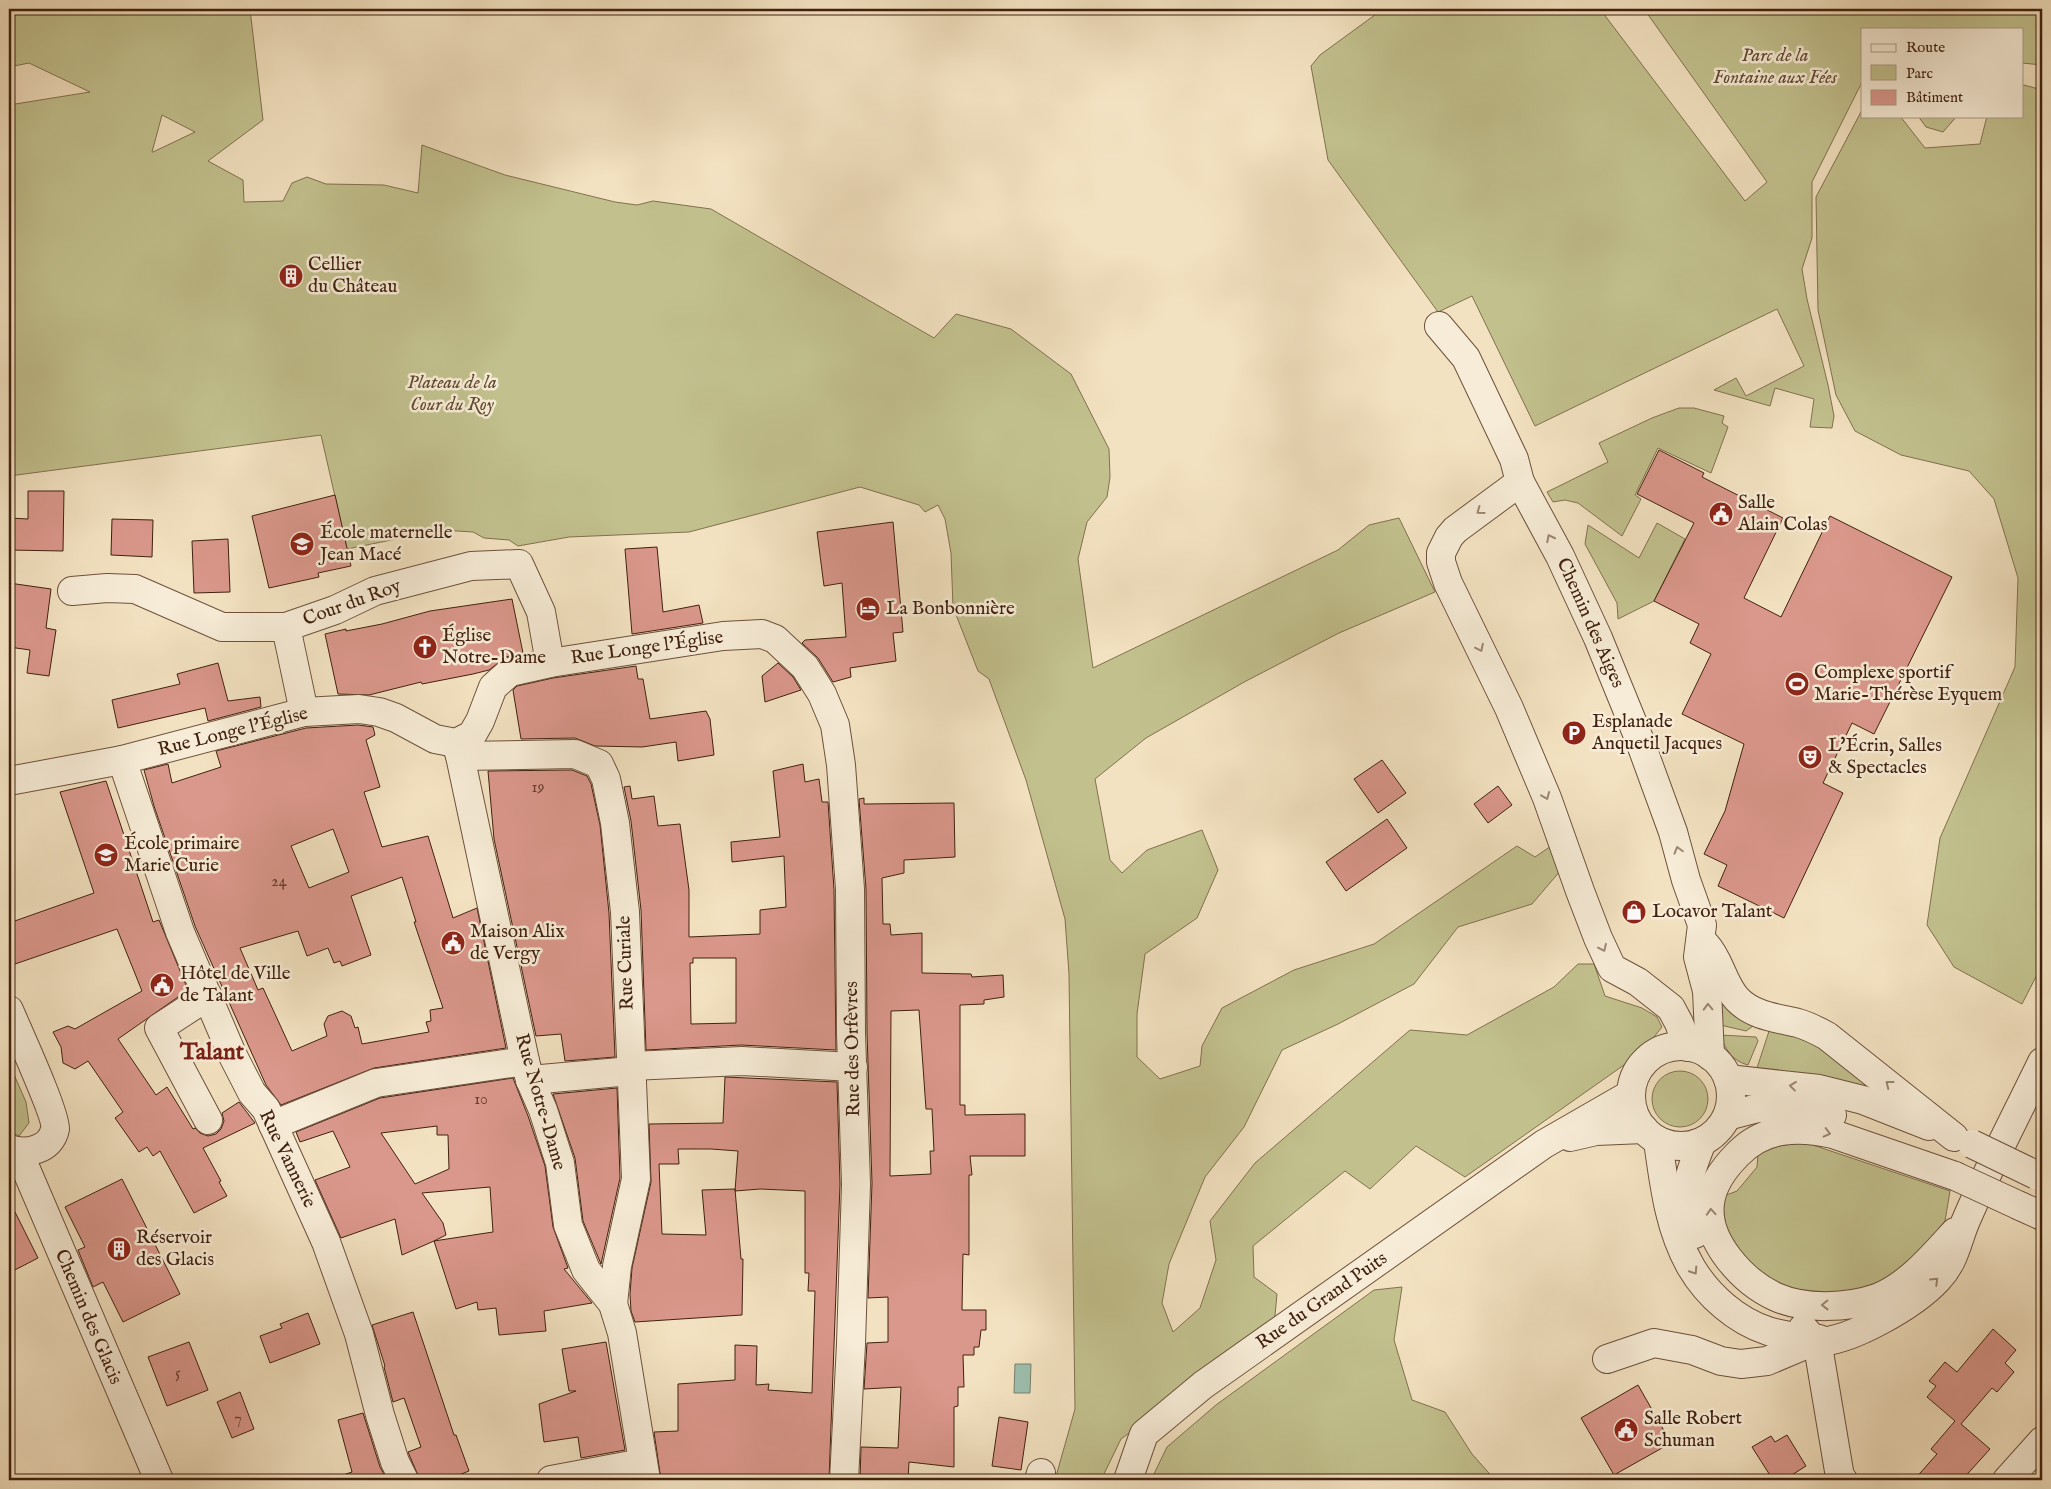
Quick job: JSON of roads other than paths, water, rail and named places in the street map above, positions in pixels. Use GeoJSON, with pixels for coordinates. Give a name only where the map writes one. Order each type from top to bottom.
{"type":"FeatureCollection","features":[{"type":"Feature","properties":{"kind":"street","name":"Chemin des Aiges"},"geometry":{"type":"LineString","coordinates":[[1439,326],[1466,358],[1514,459],[1520,482],[1560,556],[1614,672],[1673,832],[1686,880],[1702,925],[1698,957],[1707,991],[1708,1038],[1699,1051]]}},
{"type":"Feature","properties":{"kind":"street"},"geometry":{"type":"LineString","coordinates":[[1520,482],[1454,530],[1444,545],[1440,562],[1448,583],[1509,708],[1547,798],[1580,891],[1612,968],[1638,982],[1671,1008],[1699,1051],[1721,1066],[1728,1079],[1731,1098],[1727,1116],[1721,1127],[1702,1142],[1687,1146],[1672,1146],[1651,1135],[1636,1119],[1632,1107],[1631,1094],[1635,1078],[1644,1064],[1656,1053],[1672,1047],[1699,1051]]}},
{"type":"Feature","properties":{"kind":"street","name":"Cour du Roy"},"geometry":{"type":"LineString","coordinates":[[304,712],[286,627],[335,610],[375,590],[471,566],[518,564],[541,612],[550,663]]}},
{"type":"Feature","properties":{"kind":"street"},"geometry":{"type":"LineString","coordinates":[[72,591],[107,588],[135,589],[222,627],[286,627]]}},
{"type":"Feature","properties":{"kind":"street","name":"Rue Longe l'Église"},"geometry":{"type":"LineString","coordinates":[[9,782],[122,760],[304,712],[359,709],[379,712],[458,750],[472,735],[480,721],[493,687],[510,672],[550,663],[723,636],[762,634],[775,639]]}},
{"type":"Feature","properties":{"kind":"street","name":"Rue des Orfèvres"},"geometry":{"type":"LineString","coordinates":[[775,639],[805,667],[822,694],[835,725],[841,765],[850,889],[856,1184],[852,1344],[844,1480]]}},
{"type":"Feature","properties":{"kind":"street","name":"Rue Curiale"},"geometry":{"type":"LineString","coordinates":[[458,750],[575,754],[599,764],[606,779],[615,823],[624,912],[636,1179],[617,1266],[613,1304]]}},
{"type":"Feature","properties":{"kind":"street","name":"Rue Notre-Dame"},"geometry":{"type":"LineString","coordinates":[[458,750],[528,1070],[560,1163],[568,1225],[586,1270],[613,1304],[622,1333],[644,1472]]}},
{"type":"Feature","properties":{"kind":"street","name":"Rue Vannerie"},"geometry":{"type":"LineString","coordinates":[[122,760],[180,932],[232,1054],[252,1093],[266,1109],[326,1242],[359,1334],[380,1415],[404,1480]]}},
{"type":"Feature","properties":{"kind":"street"},"geometry":{"type":"LineString","coordinates":[[1700,939],[1712,950],[1730,989],[1742,1003],[1757,1013],[1776,1020],[1799,1024],[1827,1036],[1963,1140]]}},
{"type":"Feature","properties":{"kind":"street"},"geometry":{"type":"LineString","coordinates":[[208,996],[159,1028],[208,1120]]}},
{"type":"Feature","properties":{"kind":"street"},"geometry":{"type":"LineString","coordinates":[[9,1010],[56,1127],[51,1140],[38,1150],[14,1151]]}},
{"type":"Feature","properties":{"kind":"street"},"geometry":{"type":"LineString","coordinates":[[273,1125],[376,1083],[528,1070],[631,1069],[742,1061],[853,1068]]}},
{"type":"Feature","properties":{"kind":"street"},"geometry":{"type":"LineString","coordinates":[[1607,1359],[1654,1343],[1692,1350],[1721,1361],[1741,1364],[1767,1361],[1816,1342],[1834,1340],[1852,1334],[1879,1321],[1922,1294],[1952,1262],[1966,1220],[2042,1062]]}},
{"type":"Feature","properties":{"kind":"street"},"geometry":{"type":"LineString","coordinates":[[1728,1079],[1819,1089],[1863,1100],[1963,1140],[2039,1176]]}},
{"type":"Feature","properties":{"kind":"street","name":"Rue du Grand Puits"},"geometry":{"type":"LineString","coordinates":[[1128,1480],[1144,1434],[1203,1385],[1544,1144],[1631,1094]]}},
{"type":"Feature","properties":{"kind":"street"},"geometry":{"type":"LineString","coordinates":[[1727,1116],[1758,1108],[1807,1111],[1832,1115],[1892,1138],[1955,1176]]}},
{"type":"Feature","properties":{"kind":"street"},"geometry":{"type":"LineString","coordinates":[[1921,1267],[1885,1294],[1860,1302],[1816,1305],[1777,1298],[1752,1282],[1731,1261],[1724,1250],[1713,1229],[1710,1212],[1714,1188],[1726,1167],[1745,1147],[1770,1133],[1792,1129],[1813,1130],[1832,1134],[1955,1176],[2031,1211]]}},
{"type":"Feature","properties":{"kind":"street","name":"Rue du Grand Puits"},"geometry":{"type":"LineString","coordinates":[[1544,1144],[1596,1131],[1651,1135]]}},
{"type":"Feature","properties":{"kind":"street"},"geometry":{"type":"LineString","coordinates":[[1651,1135],[1674,1228],[1684,1254],[1702,1283],[1729,1310],[1751,1324],[1769,1332],[1816,1342]]}},
{"type":"Feature","properties":{"kind":"street"},"geometry":{"type":"LineString","coordinates":[[1702,1142],[1688,1177],[1687,1200],[1694,1231],[1705,1254],[1723,1279],[1739,1295],[1760,1309],[1781,1316],[1800,1327],[1816,1342],[1840,1477],[1843,1480]]}},
{"type":"Feature","properties":{"kind":"street","name":"Chemin des Glacis"},"geometry":{"type":"LineString","coordinates":[[14,1151],[159,1480]]}},
{"type":"Feature","properties":{"kind":"street"},"geometry":{"type":"LineString","coordinates":[[1816,1342],[1838,1324],[1890,1300],[1966,1220]]}},
{"type":"Feature","properties":{"kind":"street"},"geometry":{"type":"LineString","coordinates":[[2007,1480],[2042,1441]]}},
{"type":"Feature","properties":{"kind":"street"},"geometry":{"type":"LineString","coordinates":[[551,1480],[644,1472]]}},
{"type":"Feature","properties":{"kind":"place","name":"Cellier du Château"},"geometry":{"type":"Point","coordinates":[291,276]}},
{"type":"Feature","properties":{"kind":"place","name":"Salle Alain Colas"},"geometry":{"type":"Point","coordinates":[1721,514]}},
{"type":"Feature","properties":{"kind":"place","name":"École maternelle Jean Macé"},"geometry":{"type":"Point","coordinates":[302,544]}},
{"type":"Feature","properties":{"kind":"place","name":"La Bonbonnière"},"geometry":{"type":"Point","coordinates":[868,609]}},
{"type":"Feature","properties":{"kind":"place","name":"Église Notre-Dame"},"geometry":{"type":"Point","coordinates":[425,647]}},
{"type":"Feature","properties":{"kind":"place","name":"Complexe sportif Marie-Thérèse Eyquem"},"geometry":{"type":"Point","coordinates":[1797,684]}},
{"type":"Feature","properties":{"kind":"place","name":"Esplanade Anquetil Jacques"},"geometry":{"type":"Point","coordinates":[1574,733]}},
{"type":"Feature","properties":{"kind":"place","name":"L'Écrin, Salles & Spectacles"},"geometry":{"type":"Point","coordinates":[1810,757]}},
{"type":"Feature","properties":{"kind":"place","name":"École primaire Marie Curie"},"geometry":{"type":"Point","coordinates":[106,855]}},
{"type":"Feature","properties":{"kind":"place","name":"Locavor Talant"},"geometry":{"type":"Point","coordinates":[1634,912]}},
{"type":"Feature","properties":{"kind":"place","name":"Maison Alix de Vergy"},"geometry":{"type":"Point","coordinates":[453,943]}},
{"type":"Feature","properties":{"kind":"place","name":"Hôtel de Ville de Talant"},"geometry":{"type":"Point","coordinates":[162,985]}},
{"type":"Feature","properties":{"kind":"place","name":"Réservoir des Glacis"},"geometry":{"type":"Point","coordinates":[119,1249]}},
{"type":"Feature","properties":{"kind":"place","name":"Salle Robert Schuman"},"geometry":{"type":"Point","coordinates":[1626,1430]}},
{"type":"Feature","properties":{"kind":"district","name":"Talant"},"geometry":{"type":"Point","coordinates":[212,1052]}},
{"type":"Feature","properties":{"kind":"park label","name":"Parc de la Fontaine aux Fées"},"geometry":{"type":"Point","coordinates":[1775,67]}},
{"type":"Feature","properties":{"kind":"park label","name":"Plateau de la Cour du Roy"},"geometry":{"type":"Point","coordinates":[452,394]}}]}
